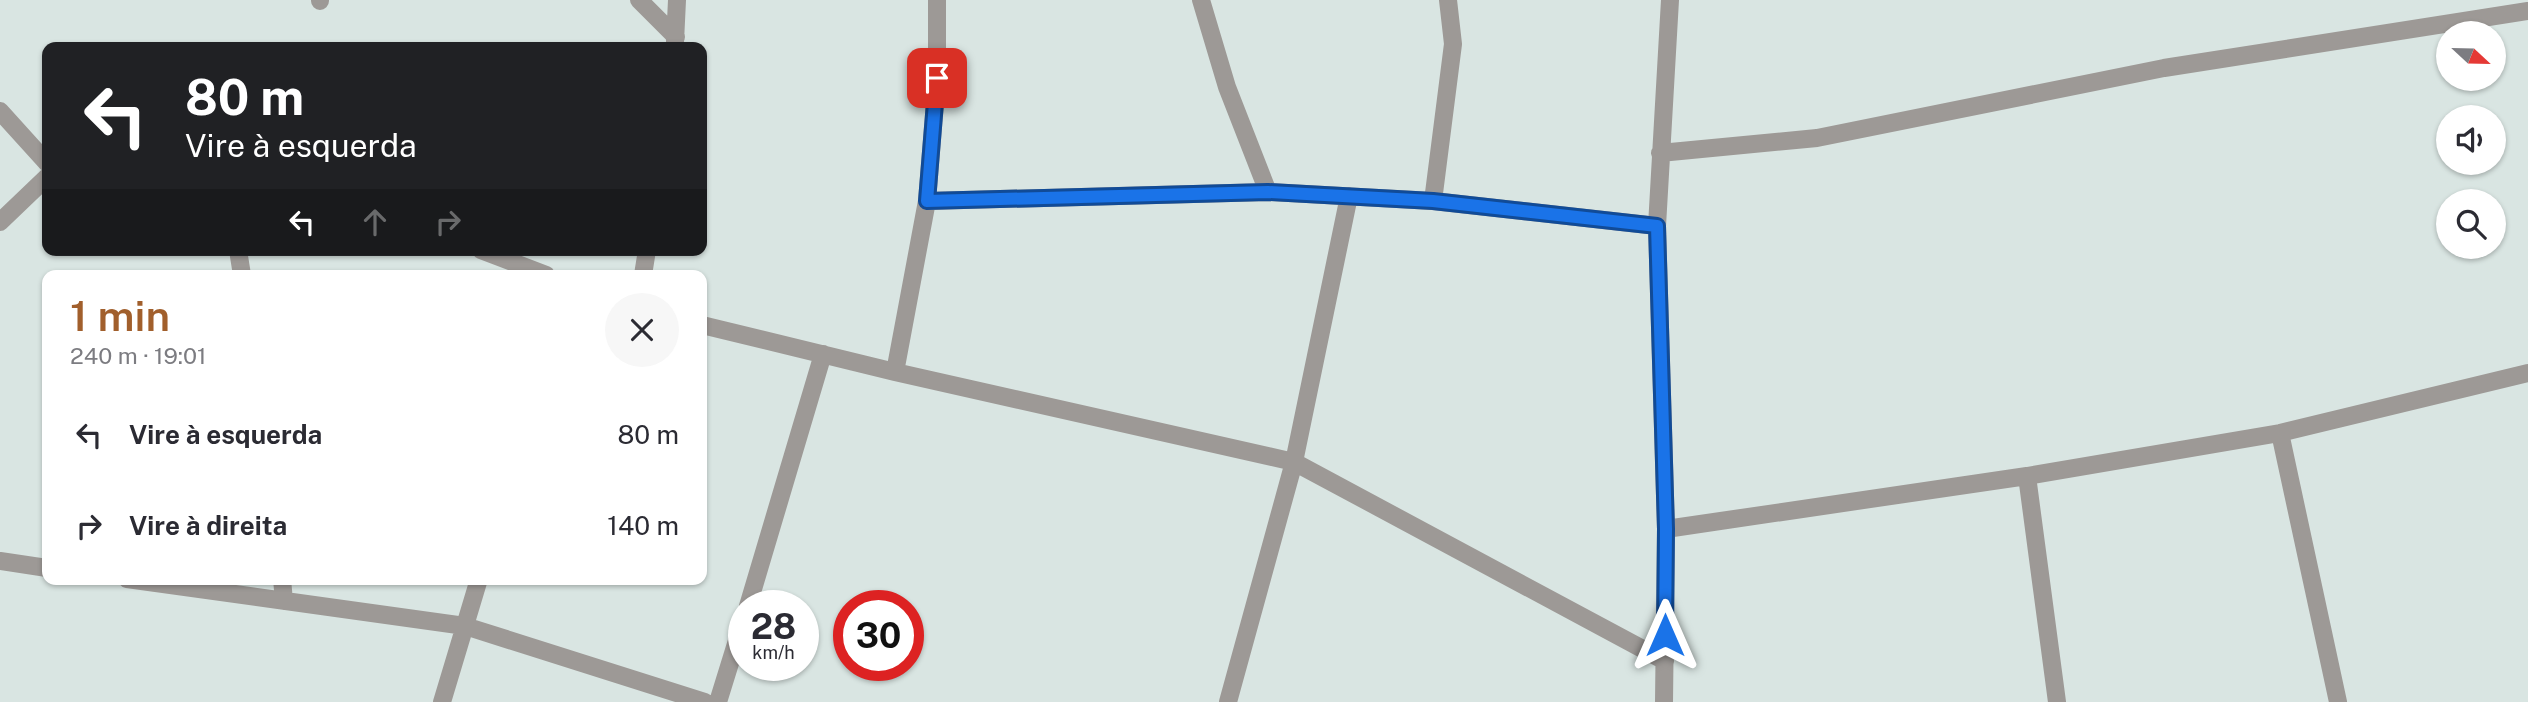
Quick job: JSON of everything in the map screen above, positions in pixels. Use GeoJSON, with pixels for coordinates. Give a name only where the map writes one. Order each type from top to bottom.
{"type":"FeatureCollection","features":[{"type":"Feature","properties":{"kind":"street"},"geometry":{"type":"LineString","coordinates":[[639,0],[675,42]]}},
{"type":"Feature","properties":{"kind":"street"},"geometry":{"type":"LineString","coordinates":[[675,42],[677,0]]}},
{"type":"Feature","properties":{"kind":"street"},"geometry":{"type":"LineString","coordinates":[[895,372],[927,201],[937,78],[937,0]]}},
{"type":"Feature","properties":{"kind":"street"},"geometry":{"type":"LineString","coordinates":[[1201,0],[1227,87],[1268,192]]}},
{"type":"Feature","properties":{"kind":"street"},"geometry":{"type":"LineString","coordinates":[[1433,201],[1453,44],[1448,0]]}},
{"type":"Feature","properties":{"kind":"street"},"geometry":{"type":"LineString","coordinates":[[1664,702],[1666,529],[1657,226],[1670,0]]}},
{"type":"Feature","properties":{"kind":"street"},"geometry":{"type":"LineString","coordinates":[[1660,153],[1817,138],[2164,68],[2528,11]]}},
{"type":"Feature","properties":{"kind":"street"},"geometry":{"type":"LineString","coordinates":[[0,111],[42,157]]}},
{"type":"Feature","properties":{"kind":"street"},"geometry":{"type":"LineString","coordinates":[[0,239],[1,220],[42,182]]}},
{"type":"Feature","properties":{"kind":"street"},"geometry":{"type":"LineString","coordinates":[[927,201],[1268,192],[1433,201],[1657,226]]}},
{"type":"Feature","properties":{"kind":"street"},"geometry":{"type":"LineString","coordinates":[[1228,702],[1294,462],[1349,196]]}},
{"type":"Feature","properties":{"kind":"street"},"geometry":{"type":"LineString","coordinates":[[497,256],[533,270]]}},
{"type":"Feature","properties":{"kind":"street"},"geometry":{"type":"LineString","coordinates":[[707,326],[895,372],[1294,462],[1665,661]]}},
{"type":"Feature","properties":{"kind":"street"},"geometry":{"type":"LineString","coordinates":[[753,590],[824,354]]}},
{"type":"Feature","properties":{"kind":"street"},"geometry":{"type":"LineString","coordinates":[[1666,529],[2027,475],[2280,433],[2528,373]]}},
{"type":"Feature","properties":{"kind":"street"},"geometry":{"type":"LineString","coordinates":[[2280,433],[2338,702]]}},
{"type":"Feature","properties":{"kind":"street"},"geometry":{"type":"LineString","coordinates":[[2027,475],[2057,702]]}},
{"type":"Feature","properties":{"kind":"street"},"geometry":{"type":"LineString","coordinates":[[0,561],[42,567]]}},
{"type":"Feature","properties":{"kind":"street"},"geometry":{"type":"LineString","coordinates":[[170,585],[465,626],[705,702]]}},
{"type":"Feature","properties":{"kind":"street"},"geometry":{"type":"LineString","coordinates":[[283,585],[284,601]]}},
{"type":"Feature","properties":{"kind":"street"},"geometry":{"type":"LineString","coordinates":[[442,702],[477,585]]}},
{"type":"Feature","properties":{"kind":"street"},"geometry":{"type":"LineString","coordinates":[[718,702],[728,670]]}},
{"type":"Feature","properties":{"kind":"route"},"geometry":{"type":"LineString","coordinates":[[937,78],[927,201],[1268,192],[1433,201],[1657,226],[1666,529],[1665,635]]}}]}
